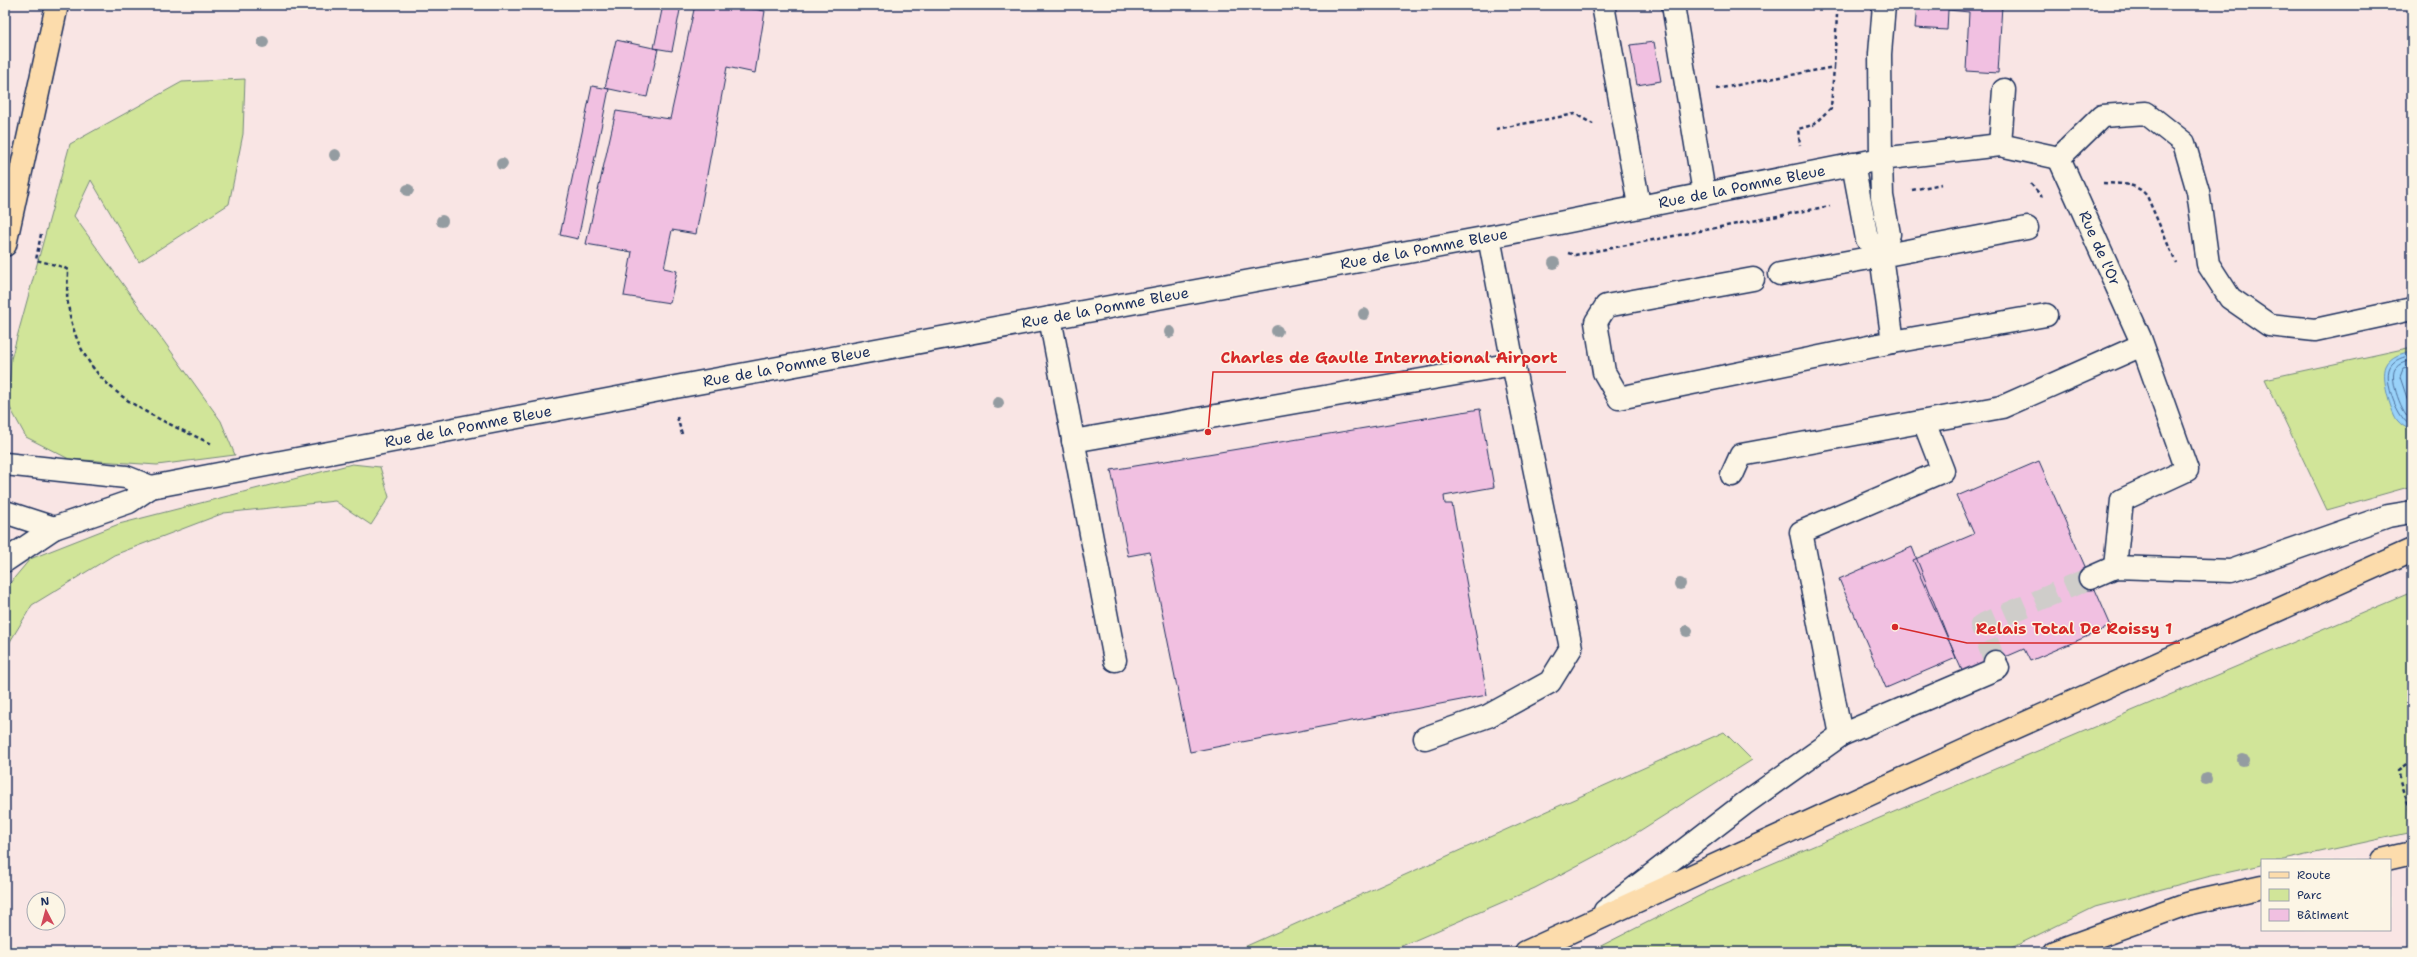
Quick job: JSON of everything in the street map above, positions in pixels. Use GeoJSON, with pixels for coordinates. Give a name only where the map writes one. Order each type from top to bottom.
{"type":"FeatureCollection","features":[{"type":"Feature","properties":{"kind":"main road"},"geometry":{"type":"LineString","coordinates":[[5,245],[57,5]]}},
{"type":"Feature","properties":{"kind":"main road"},"geometry":{"type":"LineString","coordinates":[[1526,952],[1992,738],[2412,550]]}},
{"type":"Feature","properties":{"kind":"main road"},"geometry":{"type":"LineString","coordinates":[[2386,859],[2412,853]]}},
{"type":"Feature","properties":{"kind":"main road"},"geometry":{"type":"LineString","coordinates":[[2054,952],[2186,904],[2261,887]]}},
{"type":"Feature","properties":{"kind":"street"},"geometry":{"type":"LineString","coordinates":[[1603,5],[1639,206]]}},
{"type":"Feature","properties":{"kind":"street"},"geometry":{"type":"LineString","coordinates":[[1673,5],[1704,193]]}},
{"type":"Feature","properties":{"kind":"street"},"geometry":{"type":"LineString","coordinates":[[1884,5],[1880,54],[1881,159],[1882,196],[1889,234],[1881,256],[1893,342]]}},
{"type":"Feature","properties":{"kind":"street"},"geometry":{"type":"LineString","coordinates":[[2000,145],[2004,90]]}},
{"type":"Feature","properties":{"kind":"street"},"geometry":{"type":"LineString","coordinates":[[2059,158],[2102,116],[2146,113],[2184,143],[2198,191],[2208,264],[2230,298],[2268,325],[2315,330],[2412,309]]}},
{"type":"Feature","properties":{"kind":"street","name":"Rue de la Pomme Bleue"},"geometry":{"type":"LineString","coordinates":[[5,561],[54,528],[129,502],[151,487],[1489,237],[1881,159],[2000,145],[2059,158]]}},
{"type":"Feature","properties":{"kind":"street","name":"Rue de l'Or"},"geometry":{"type":"LineString","coordinates":[[2059,158],[2141,342],[2187,470],[2122,500],[2115,567]]}},
{"type":"Feature","properties":{"kind":"street"},"geometry":{"type":"LineString","coordinates":[[1853,164],[1867,239],[1881,256]]}},
{"type":"Feature","properties":{"kind":"street"},"geometry":{"type":"LineString","coordinates":[[1780,274],[2027,228]]}},
{"type":"Feature","properties":{"kind":"street"},"geometry":{"type":"LineString","coordinates":[[1425,738],[1488,716],[1550,682],[1571,648],[1513,364],[1489,237]]}},
{"type":"Feature","properties":{"kind":"street"},"geometry":{"type":"LineString","coordinates":[[1753,279],[1606,306],[1596,322],[1604,372],[1619,398],[1893,342],[2046,315]]}},
{"type":"Feature","properties":{"kind":"street"},"geometry":{"type":"LineString","coordinates":[[1050,318],[1115,660]]}},
{"type":"Feature","properties":{"kind":"street"},"geometry":{"type":"LineString","coordinates":[[1732,476],[1741,455],[2002,408],[2141,342]]}},
{"type":"Feature","properties":{"kind":"street"},"geometry":{"type":"LineString","coordinates":[[1073,441],[1513,364]]}},
{"type":"Feature","properties":{"kind":"street"},"geometry":{"type":"LineString","coordinates":[[1841,735],[1801,532],[1943,471],[1924,422]]}},
{"type":"Feature","properties":{"kind":"street"},"geometry":{"type":"LineString","coordinates":[[5,464],[126,477],[151,487]]}},
{"type":"Feature","properties":{"kind":"street"},"geometry":{"type":"LineString","coordinates":[[5,512],[54,528]]}},
{"type":"Feature","properties":{"kind":"street"},"geometry":{"type":"LineString","coordinates":[[2090,578],[2115,567],[2231,571],[2388,516],[2412,512]]}},
{"type":"Feature","properties":{"kind":"street"},"geometry":{"type":"LineString","coordinates":[[1588,924],[1744,804],[1841,735],[1998,668],[1995,662]]}},
{"type":"Feature","properties":{"kind":"path"},"geometry":{"type":"LineString","coordinates":[[1834,67],[1837,15]]}},
{"type":"Feature","properties":{"kind":"path"},"geometry":{"type":"LineString","coordinates":[[11,217],[14,221],[42,227],[36,260],[63,267],[68,270],[67,303],[73,330],[81,351],[91,367],[109,386],[148,414],[218,447]]}},
{"type":"Feature","properties":{"kind":"path"},"geometry":{"type":"LineString","coordinates":[[2412,761],[2398,771],[2412,817]]}},
{"type":"Feature","properties":{"kind":"shaded area"},"geometry":{"type":"Polygon","coordinates":[[[5,5],[2412,5],[2412,952],[5,952],[5,5]]]}},
{"type":"Feature","properties":{"kind":"green space"},"geometry":{"type":"Polygon","coordinates":[[[245,79],[243,134],[229,204],[139,262],[91,180],[74,216],[221,421],[235,455],[157,465],[69,459],[26,437],[8,404],[11,359],[70,144],[182,82],[245,79]]]}},
{"type":"Feature","properties":{"kind":"green space"},"geometry":{"type":"Polygon","coordinates":[[[2412,347],[2412,486],[2327,510],[2265,379],[2412,347]]]}},
{"type":"Feature","properties":{"kind":"green space"},"geometry":{"type":"Polygon","coordinates":[[[352,464],[380,467],[389,497],[371,525],[335,501],[224,513],[114,555],[32,605],[5,650],[5,589],[30,559],[119,524],[352,464]]]}},
{"type":"Feature","properties":{"kind":"green space"},"geometry":{"type":"Polygon","coordinates":[[[2412,592],[2412,832],[2288,859],[2261,859],[2261,865],[2207,877],[2095,907],[2003,952],[1589,952],[1717,887],[2412,592]]]}},
{"type":"Feature","properties":{"kind":"green space"},"geometry":{"type":"Polygon","coordinates":[[[1724,732],[1752,760],[1622,842],[1535,888],[1388,952],[1233,952],[1724,732]]]}},
{"type":"Feature","properties":{"kind":"water"},"geometry":{"type":"Polygon","coordinates":[[[2412,351],[2412,430],[2400,423],[2394,415],[2385,385],[2385,371],[2390,360],[2412,351]]]}},
{"type":"Feature","properties":{"kind":"building"},"geometry":{"type":"Polygon","coordinates":[[[663,5],[681,5],[672,51],[654,48],[663,5]]]}},
{"type":"Feature","properties":{"kind":"building"},"geometry":{"type":"Polygon","coordinates":[[[695,5],[730,5],[765,11],[755,73],[727,67],[696,234],[672,230],[664,268],[677,271],[670,303],[624,296],[632,252],[586,244],[616,111],[670,119],[695,5]]]}},
{"type":"Feature","properties":{"kind":"building"},"geometry":{"type":"Polygon","coordinates":[[[1917,5],[2002,5],[1998,73],[1966,71],[1969,12],[1948,10],[1947,30],[1915,28],[1917,5]]]}},
{"type":"Feature","properties":{"kind":"building"},"geometry":{"type":"Polygon","coordinates":[[[616,40],[658,49],[647,97],[605,88],[616,40]]]}},
{"type":"Feature","properties":{"kind":"building"},"geometry":{"type":"Polygon","coordinates":[[[1654,42],[1661,81],[1637,85],[1630,45],[1654,42]]]}},
{"type":"Feature","properties":{"kind":"building"},"geometry":{"type":"Polygon","coordinates":[[[592,86],[609,89],[578,239],[560,235],[592,86]]]}},
{"type":"Feature","properties":{"kind":"building"},"geometry":{"type":"Polygon","coordinates":[[[1480,409],[1494,487],[1444,496],[1445,504],[1452,504],[1487,695],[1190,752],[1150,552],[1128,556],[1111,470],[1480,409]]]}},
{"type":"Feature","properties":{"kind":"building"},"geometry":{"type":"Polygon","coordinates":[[[2039,461],[2111,626],[2030,661],[2024,649],[1964,675],[1913,560],[1974,534],[1957,496],[2039,461]]]}},
{"type":"Feature","properties":{"kind":"building"},"geometry":{"type":"Polygon","coordinates":[[[1912,547],[1956,658],[1886,688],[1839,579],[1912,547]]]}},
{"type":"Feature","properties":{"kind":"tunnel"},"geometry":{"type":"LineString","coordinates":[[1995,662],[1981,625],[2090,578]]}},
{"type":"Feature","properties":{"kind":"place","name":"Charles de Gaulle International Airport"},"geometry":{"type":"Point","coordinates":[1208,432]}},
{"type":"Feature","properties":{"kind":"place","name":"Relais Total De Roissy 1"},"geometry":{"type":"Point","coordinates":[1895,627]}}]}
